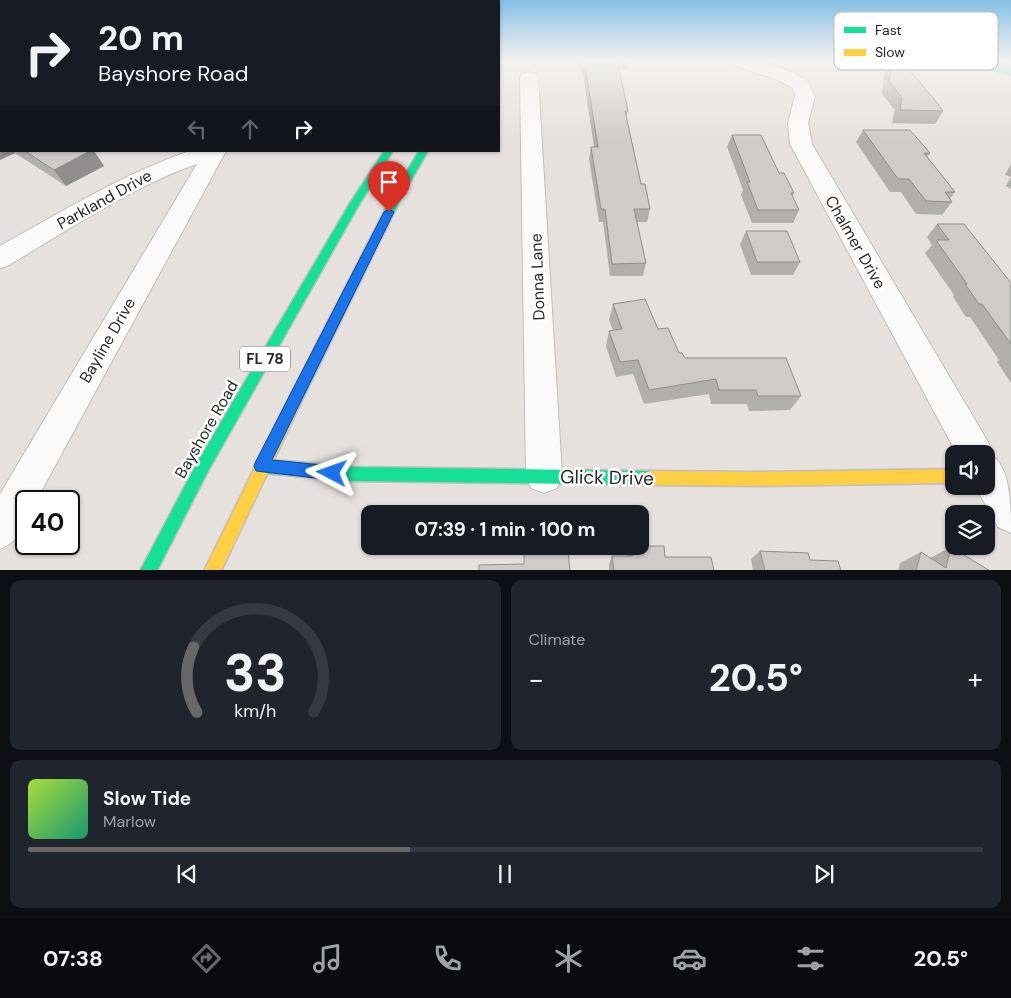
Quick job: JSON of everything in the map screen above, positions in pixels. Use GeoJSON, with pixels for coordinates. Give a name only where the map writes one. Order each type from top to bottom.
{"type":"FeatureCollection","features":[{"type":"Feature","properties":{"kind":"main road","name":"Bayshore Road"},"geometry":{"type":"LineString","coordinates":[[148,570],[202,468],[355,203],[387,152]]}},
{"type":"Feature","properties":{"kind":"main road","name":"FL 78"},"geometry":{"type":"LineString","coordinates":[[212,570],[397,196],[423,152]]}},
{"type":"Feature","properties":{"kind":"main road","name":"Glick Drive"},"geometry":{"type":"LineString","coordinates":[[262,466],[352,474],[761,479],[945,476]]}},
{"type":"Feature","properties":{"kind":"street","name":"Donna Lane"},"geometry":{"type":"LineString","coordinates":[[529,87],[544,476]]}},
{"type":"Feature","properties":{"kind":"street","name":"Chalmer Drive"},"geometry":{"type":"LineString","coordinates":[[802,87],[805,96],[798,123],[801,144],[970,445]]}},
{"type":"Feature","properties":{"kind":"street","name":"Parkland Drive"},"geometry":{"type":"LineString","coordinates":[[0,258],[138,180],[162,168],[211,152]]}},
{"type":"Feature","properties":{"kind":"street","name":"Bayline Drive"},"geometry":{"type":"LineString","coordinates":[[0,530],[213,152]]}},
{"type":"Feature","properties":{"kind":"street","name":"Chalmer Drive"},"geometry":{"type":"LineString","coordinates":[[995,487],[1011,514]]}},
{"type":"Feature","properties":{"kind":"building"},"geometry":{"type":"Polygon","coordinates":[[[588,87],[623,87],[628,111],[625,111],[641,184],[645,184],[650,209],[634,209],[646,263],[612,264],[605,209],[601,209],[591,147],[598,147],[588,87]]]}},
{"type":"Feature","properties":{"kind":"building"},"geometry":{"type":"Polygon","coordinates":[[[893,87],[923,87],[943,111],[900,110],[902,98],[893,87]]]}},
{"type":"Feature","properties":{"kind":"building"},"geometry":{"type":"Polygon","coordinates":[[[863,130],[910,130],[930,153],[924,153],[955,192],[945,192],[952,202],[926,201],[909,179],[898,179],[863,130]]]}},
{"type":"Feature","properties":{"kind":"building"},"geometry":{"type":"Polygon","coordinates":[[[732,135],[761,135],[779,173],[784,173],[794,193],[791,193],[799,210],[758,210],[747,182],[750,182],[732,135]]]}},
{"type":"Feature","properties":{"kind":"building"},"geometry":{"type":"Polygon","coordinates":[[[27,152],[88,152],[54,170],[27,152]]]}},
{"type":"Feature","properties":{"kind":"building"},"geometry":{"type":"Polygon","coordinates":[[[937,224],[964,224],[1011,283],[1011,344],[982,304],[979,304],[936,240],[949,240],[937,224]]]}},
{"type":"Feature","properties":{"kind":"building"},"geometry":{"type":"Polygon","coordinates":[[[746,231],[787,231],[800,262],[757,262],[746,231]]]}},
{"type":"Feature","properties":{"kind":"building"},"geometry":{"type":"Polygon","coordinates":[[[645,299],[658,329],[668,328],[679,353],[682,353],[685,358],[786,358],[801,396],[758,396],[756,390],[719,390],[716,379],[649,390],[638,360],[620,362],[609,331],[622,329],[613,304],[645,299]]]}},
{"type":"Feature","properties":{"kind":"building"},"geometry":{"type":"Polygon","coordinates":[[[649,546],[664,546],[665,557],[711,557],[714,570],[614,570],[612,556],[649,555],[649,546]]]}},
{"type":"Feature","properties":{"kind":"building"},"geometry":{"type":"Polygon","coordinates":[[[760,551],[808,553],[810,560],[838,561],[841,570],[765,570],[760,551]]]}},
{"type":"Feature","properties":{"kind":"building"},"geometry":{"type":"Polygon","coordinates":[[[921,552],[946,568],[949,555],[964,555],[988,570],[916,570],[921,552]]]}},
{"type":"Feature","properties":{"kind":"building"},"geometry":{"type":"Polygon","coordinates":[[[524,555],[568,555],[570,570],[479,570],[479,565],[524,564],[524,555]]]}},
{"type":"Feature","properties":{"kind":"traffic: fast"},"geometry":{"type":"LineString","coordinates":[[149,570],[202,468],[355,203],[388,152]]}},
{"type":"Feature","properties":{"kind":"traffic: fast"},"geometry":{"type":"LineString","coordinates":[[297,396],[397,196],[423,152]]}},
{"type":"Feature","properties":{"kind":"traffic: fast"},"geometry":{"type":"LineString","coordinates":[[262,466],[352,474],[650,478]]}},
{"type":"Feature","properties":{"kind":"traffic: slow"},"geometry":{"type":"LineString","coordinates":[[212,570],[297,396]]}},
{"type":"Feature","properties":{"kind":"traffic: slow"},"geometry":{"type":"LineString","coordinates":[[650,478],[761,479],[945,476]]}},
{"type":"Feature","properties":{"kind":"route"},"geometry":{"type":"LineString","coordinates":[[332,473],[262,466],[389,212]]}}]}
